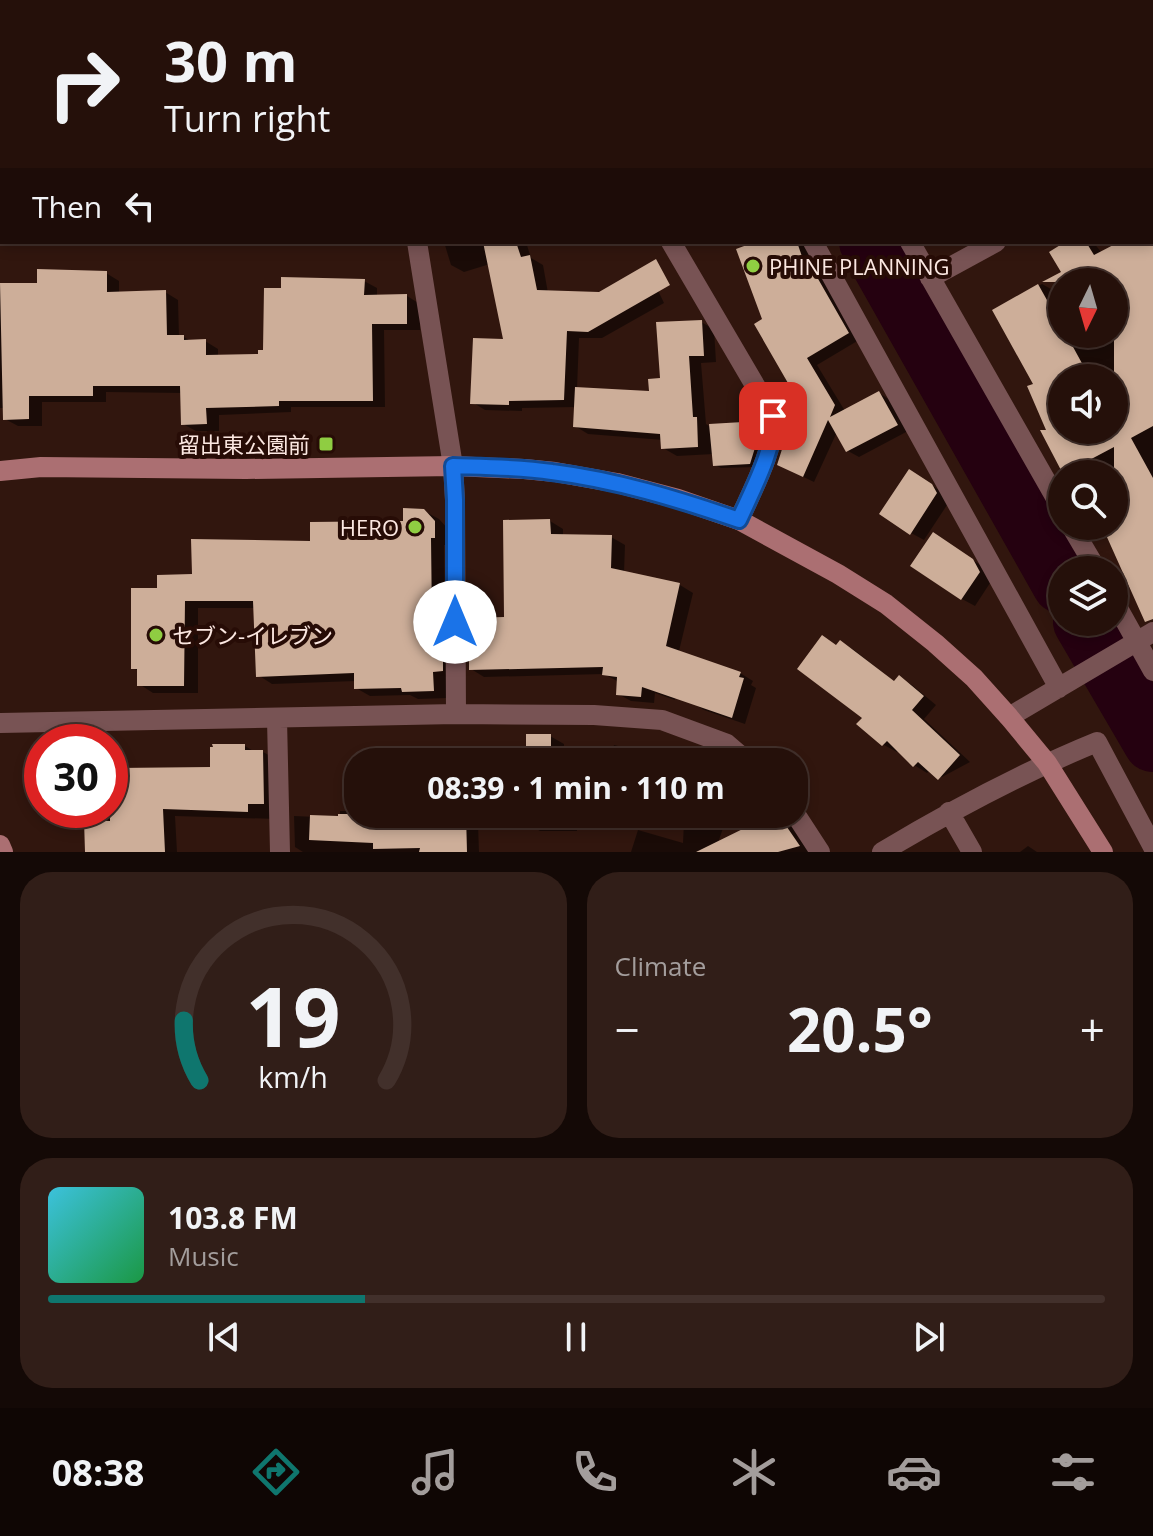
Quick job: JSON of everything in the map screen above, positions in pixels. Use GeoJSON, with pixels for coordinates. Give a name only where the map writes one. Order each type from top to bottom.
{"type":"FeatureCollection","features":[{"type":"Feature","properties":{"kind":"street"},"geometry":{"type":"LineString","coordinates":[[417,244],[453,466],[456,714]]}},
{"type":"Feature","properties":{"kind":"street"},"geometry":{"type":"LineString","coordinates":[[672,244],[773,416],[771,440],[739,520]]}},
{"type":"Feature","properties":{"kind":"street"},"geometry":{"type":"LineString","coordinates":[[814,244],[1059,688]]}},
{"type":"Feature","properties":{"kind":"street"},"geometry":{"type":"LineString","coordinates":[[911,244],[1048,484]]}},
{"type":"Feature","properties":{"kind":"street"},"geometry":{"type":"LineString","coordinates":[[930,278],[992,244]]}},
{"type":"Feature","properties":{"kind":"street"},"geometry":{"type":"LineString","coordinates":[[0,471],[41,467],[246,469],[453,466],[524,469],[602,480],[678,499],[739,520],[886,604],[974,678],[1047,763],[1103,852]]}},
{"type":"Feature","properties":{"kind":"street"},"geometry":{"type":"LineString","coordinates":[[1128,617],[1145,637],[1153,671]]}},
{"type":"Feature","properties":{"kind":"street"},"geometry":{"type":"LineString","coordinates":[[1009,717],[1145,637]]}},
{"type":"Feature","properties":{"kind":"street"},"geometry":{"type":"LineString","coordinates":[[0,723],[456,714],[594,715],[662,720],[732,748]]}},
{"type":"Feature","properties":{"kind":"street"},"geometry":{"type":"LineString","coordinates":[[277,719],[280,852]]}},
{"type":"Feature","properties":{"kind":"street"},"geometry":{"type":"LineString","coordinates":[[882,852],[949,812],[1097,742],[1153,847]]}},
{"type":"Feature","properties":{"kind":"street"},"geometry":{"type":"LineString","coordinates":[[949,812],[972,852]]}},
{"type":"Feature","properties":{"kind":"street"},"geometry":{"type":"LineString","coordinates":[[804,828],[820,852]]}},
{"type":"Feature","properties":{"kind":"street"},"geometry":{"type":"LineString","coordinates":[[0,845],[3,852]]}},
{"type":"Feature","properties":{"kind":"building"},"geometry":{"type":"Polygon","coordinates":[[[483,244],[517,244],[521,257],[530,255],[537,290],[599,292],[656,259],[670,285],[588,332],[567,331],[564,400],[509,401],[509,405],[470,404],[473,338],[503,339],[483,244]]]}},
{"type":"Feature","properties":{"kind":"building"},"geometry":{"type":"Polygon","coordinates":[[[750,244],[798,244],[808,274],[813,270],[849,333],[807,358],[835,405],[830,417],[879,391],[898,425],[846,452],[828,420],[803,477],[777,465],[784,443],[786,420],[798,419],[783,395],[792,390],[754,324],[762,319],[736,249],[750,244]]]}},
{"type":"Feature","properties":{"kind":"building"},"geometry":{"type":"Polygon","coordinates":[[[1062,244],[1087,244],[1094,255],[1115,244],[1153,244],[1153,426],[1131,438],[1153,478],[1153,619],[1145,622],[1128,584],[1128,556],[1115,556],[1108,540],[1128,540],[1128,460],[1114,460],[1114,447],[1089,460],[1056,460],[1040,430],[1046,430],[1027,386],[1033,384],[992,310],[1038,284],[1048,302],[1048,348],[1074,348],[1082,364],[1048,364],[1048,444],[1128,444],[1128,364],[1114,364],[1114,348],[1128,348],[1128,268],[1059,268],[1049,252],[1062,244]]]}},
{"type":"Feature","properties":{"kind":"building"},"geometry":{"type":"Polygon","coordinates":[[[37,269],[107,271],[107,292],[166,290],[167,335],[184,335],[184,340],[206,339],[206,355],[258,354],[258,350],[263,350],[264,288],[281,288],[281,277],[365,279],[364,295],[407,294],[407,324],[372,324],[373,401],[279,401],[279,406],[206,408],[207,424],[181,425],[180,386],[93,386],[93,396],[29,396],[29,419],[3,420],[0,283],[37,283],[37,269]]]}},
{"type":"Feature","properties":{"kind":"building"},"geometry":{"type":"Polygon","coordinates":[[[702,320],[704,356],[689,356],[698,447],[661,449],[660,434],[573,427],[575,387],[649,391],[648,379],[660,378],[656,322],[702,320]]]}},
{"type":"Feature","properties":{"kind":"building"},"geometry":{"type":"Polygon","coordinates":[[[760,421],[750,464],[713,466],[709,424],[760,421]]]}},
{"type":"Feature","properties":{"kind":"building"},"geometry":{"type":"Polygon","coordinates":[[[909,469],[932,484],[937,493],[910,535],[879,514],[909,469]]]}},
{"type":"Feature","properties":{"kind":"building"},"geometry":{"type":"Polygon","coordinates":[[[403,508],[424,509],[435,521],[435,538],[431,538],[432,620],[443,619],[443,671],[433,672],[434,691],[354,689],[354,673],[256,677],[253,601],[185,601],[184,686],[137,686],[137,669],[131,669],[131,588],[157,588],[157,575],[192,574],[191,539],[310,541],[310,522],[403,521],[403,508]]]}},
{"type":"Feature","properties":{"kind":"building"},"geometry":{"type":"Polygon","coordinates":[[[550,519],[551,534],[612,535],[611,568],[680,583],[666,646],[741,672],[739,677],[744,678],[732,718],[642,687],[641,697],[616,695],[617,677],[602,675],[603,667],[469,670],[469,618],[504,617],[503,520],[550,519]]]}},
{"type":"Feature","properties":{"kind":"building"},"geometry":{"type":"Polygon","coordinates":[[[933,532],[973,559],[980,572],[961,600],[910,566],[933,532]]]}},
{"type":"Feature","properties":{"kind":"building"},"geometry":{"type":"Polygon","coordinates":[[[822,635],[836,645],[840,640],[894,681],[899,675],[924,696],[912,710],[960,755],[938,780],[918,762],[913,767],[887,741],[882,746],[856,724],[862,718],[797,669],[822,635]]]}},
{"type":"Feature","properties":{"kind":"building"},"geometry":{"type":"Polygon","coordinates":[[[526,734],[551,734],[551,748],[526,748],[526,734]]]}},
{"type":"Feature","properties":{"kind":"building"},"geometry":{"type":"Polygon","coordinates":[[[212,744],[245,744],[245,750],[263,750],[264,804],[248,804],[248,812],[163,809],[165,852],[85,852],[84,828],[128,828],[128,768],[210,767],[210,747],[213,747],[212,744]]]}},
{"type":"Feature","properties":{"kind":"building"},"geometry":{"type":"Polygon","coordinates":[[[344,814],[344,828],[466,828],[467,852],[419,852],[420,848],[373,849],[373,843],[309,840],[310,815],[344,814]]]}},
{"type":"Feature","properties":{"kind":"building"},"geometry":{"type":"Polygon","coordinates":[[[745,828],[788,828],[800,846],[778,852],[696,852],[745,828]]]}},
{"type":"Feature","properties":{"kind":"waterway"},"geometry":{"type":"LineString","coordinates":[[870,244],[1048,559]]}},
{"type":"Feature","properties":{"kind":"waterway"},"geometry":{"type":"LineString","coordinates":[[1091,636],[1153,742]]}},
{"type":"Feature","properties":{"kind":"place","name":"PHINE PLANNING"},"geometry":{"type":"Point","coordinates":[753,266]}},
{"type":"Feature","properties":{"kind":"place","name":"留出東公園前"},"geometry":{"type":"Point","coordinates":[326,444]}},
{"type":"Feature","properties":{"kind":"place","name":"HERO"},"geometry":{"type":"Point","coordinates":[415,527]}},
{"type":"Feature","properties":{"kind":"place","name":"セブン-イレブン"},"geometry":{"type":"Point","coordinates":[156,635]}},
{"type":"Feature","properties":{"kind":"route"},"geometry":{"type":"LineString","coordinates":[[455,622],[453,466],[555,472],[617,483],[739,520],[771,440],[773,416]]}}]}
